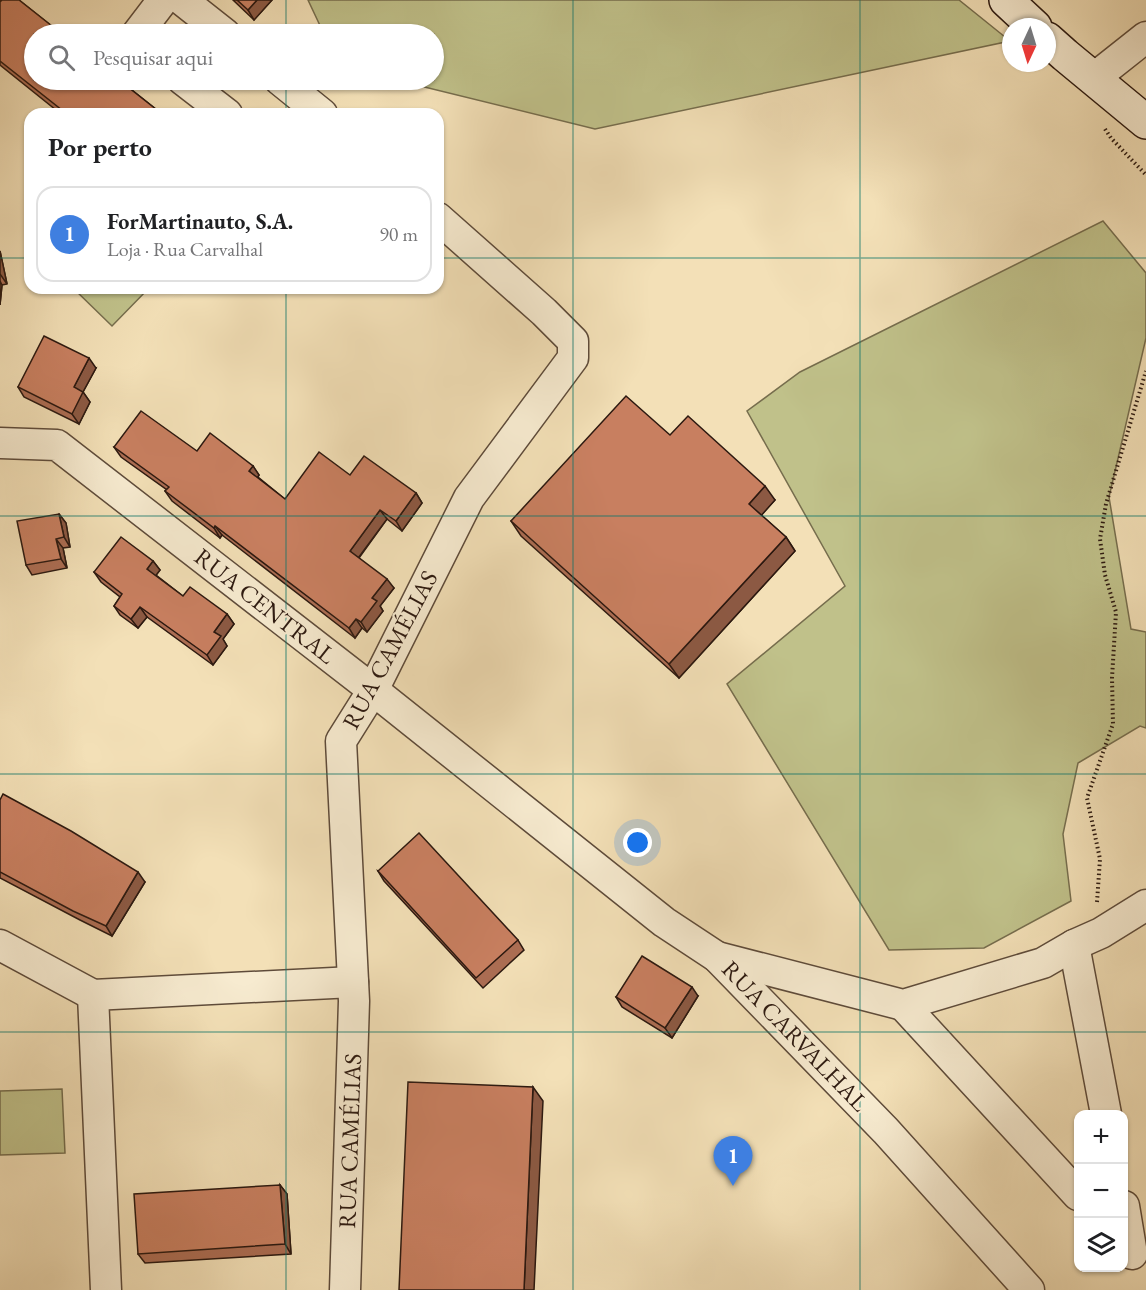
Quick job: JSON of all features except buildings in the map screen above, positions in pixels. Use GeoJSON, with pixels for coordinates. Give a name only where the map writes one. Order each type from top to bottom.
{"type":"FeatureCollection","features":[{"type":"Feature","properties":{"kind":"street"},"geometry":{"type":"LineString","coordinates":[[144,24],[163,0]]}},
{"type":"Feature","properties":{"kind":"street"},"geometry":{"type":"LineString","coordinates":[[182,0],[212,24]]}},
{"type":"Feature","properties":{"kind":"street"},"geometry":{"type":"LineString","coordinates":[[1006,0],[1025,18]]}},
{"type":"Feature","properties":{"kind":"street"},"geometry":{"type":"LineString","coordinates":[[1093,79],[1146,37]]}},
{"type":"Feature","properties":{"kind":"street"},"geometry":{"type":"LineString","coordinates":[[1056,47],[1146,122]]}},
{"type":"Feature","properties":{"kind":"street"},"geometry":{"type":"LineString","coordinates":[[196,90],[219,108]]}},
{"type":"Feature","properties":{"kind":"street"},"geometry":{"type":"LineString","coordinates":[[286,96],[310,108]]}},
{"type":"Feature","properties":{"kind":"street","name":"RUA CAMÉLIAS"},"geometry":{"type":"LineString","coordinates":[[345,1290],[354,1013],[341,741],[373,690],[469,498],[573,358],[573,342],[544,312],[444,223]]}},
{"type":"Feature","properties":{"kind":"street","name":"RUA CENTRAL"},"geometry":{"type":"LineString","coordinates":[[0,443],[57,445],[373,690],[664,922],[717,957]]}},
{"type":"Feature","properties":{"kind":"street"},"geometry":{"type":"LineString","coordinates":[[1074,1191],[903,1005],[1042,963],[1101,933],[1146,905]]}},
{"type":"Feature","properties":{"kind":"street"},"geometry":{"type":"LineString","coordinates":[[0,945],[93,995],[353,982]]}},
{"type":"Feature","properties":{"kind":"street"},"geometry":{"type":"LineString","coordinates":[[1074,945],[1105,1110]]}},
{"type":"Feature","properties":{"kind":"street","name":"RUA CARVALHAL"},"geometry":{"type":"LineString","coordinates":[[717,957],[903,1005]]}},
{"type":"Feature","properties":{"kind":"street","name":"RUA CARVALHAL"},"geometry":{"type":"LineString","coordinates":[[717,957],[886,1131],[1029,1290]]}},
{"type":"Feature","properties":{"kind":"street"},"geometry":{"type":"LineString","coordinates":[[93,995],[106,1290]]}},
{"type":"Feature","properties":{"kind":"street"},"geometry":{"type":"LineString","coordinates":[[1128,1230],[1132,1254],[1128,1249]]}},
{"type":"Feature","properties":{"kind":"path"},"geometry":{"type":"LineString","coordinates":[[1101,933],[1096,914],[1100,859],[1088,798],[1113,724],[1112,678],[1116,612],[1106,575],[1100,538],[1106,504],[1146,371]]}},
{"type":"Feature","properties":{"kind":"green space"},"geometry":{"type":"Polygon","coordinates":[[[308,0],[959,0],[1002,35],[1002,43],[595,129],[437,90],[444,90],[444,24],[319,24],[308,0]]]}},
{"type":"Feature","properties":{"kind":"green space"},"geometry":{"type":"Polygon","coordinates":[[[1103,221],[1146,273],[1146,338],[1109,497],[1131,629],[1146,632],[1146,728],[1140,726],[1078,763],[1063,834],[1071,901],[984,948],[889,950],[727,684],[845,586],[747,411],[800,372],[1103,221]]]}},
{"type":"Feature","properties":{"kind":"green space"},"geometry":{"type":"Polygon","coordinates":[[[79,294],[143,294],[112,326],[79,294]]]}},
{"type":"Feature","properties":{"kind":"green space"},"geometry":{"type":"Polygon","coordinates":[[[62,1089],[65,1153],[0,1155],[0,1091],[62,1089]]]}},
{"type":"Feature","properties":{"kind":"place","name":"ForMartinauto, S.A."},"geometry":{"type":"Point","coordinates":[733,1186]}}]}
